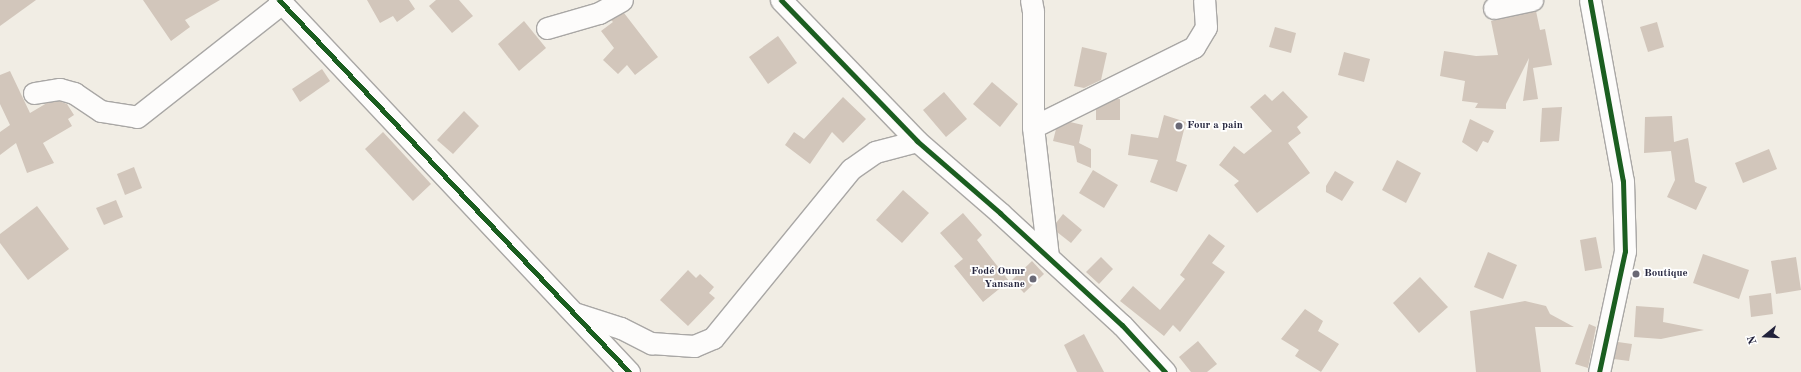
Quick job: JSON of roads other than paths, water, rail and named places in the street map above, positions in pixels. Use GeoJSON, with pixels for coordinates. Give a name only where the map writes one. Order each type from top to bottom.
{"type":"FeatureCollection","features":[{"type":"Feature","properties":{"kind":"street"},"geometry":{"type":"LineString","coordinates":[[547,28],[599,13],[622,0]]}},
{"type":"Feature","properties":{"kind":"street"},"geometry":{"type":"LineString","coordinates":[[781,0],[917,141],[1122,324],[1165,372]]}},
{"type":"Feature","properties":{"kind":"street"},"geometry":{"type":"LineString","coordinates":[[1031,0],[1034,11],[1033,127],[1048,257]]}},
{"type":"Feature","properties":{"kind":"street"},"geometry":{"type":"LineString","coordinates":[[1033,127],[1194,47],[1206,27],[1204,0]]}},
{"type":"Feature","properties":{"kind":"street"},"geometry":{"type":"LineString","coordinates":[[1494,8],[1532,0]]}},
{"type":"Feature","properties":{"kind":"street"},"geometry":{"type":"LineString","coordinates":[[1590,0],[1623,180],[1625,251],[1599,372]]}},
{"type":"Feature","properties":{"kind":"street"},"geometry":{"type":"LineString","coordinates":[[34,93],[60,89],[74,93],[101,111],[137,117],[281,2],[629,372]]}},
{"type":"Feature","properties":{"kind":"street"},"geometry":{"type":"LineString","coordinates":[[574,313],[621,328],[651,343],[694,346],[713,338],[851,169],[874,152],[917,141]]}},
{"type":"Feature","properties":{"kind":"place","name":"Four a pain"},"geometry":{"type":"Point","coordinates":[1179,126]}},
{"type":"Feature","properties":{"kind":"place","name":"Boutique"},"geometry":{"type":"Point","coordinates":[1636,274]}},
{"type":"Feature","properties":{"kind":"place","name":"Fodé Oumr Yansane"},"geometry":{"type":"Point","coordinates":[1033,279]}}]}
